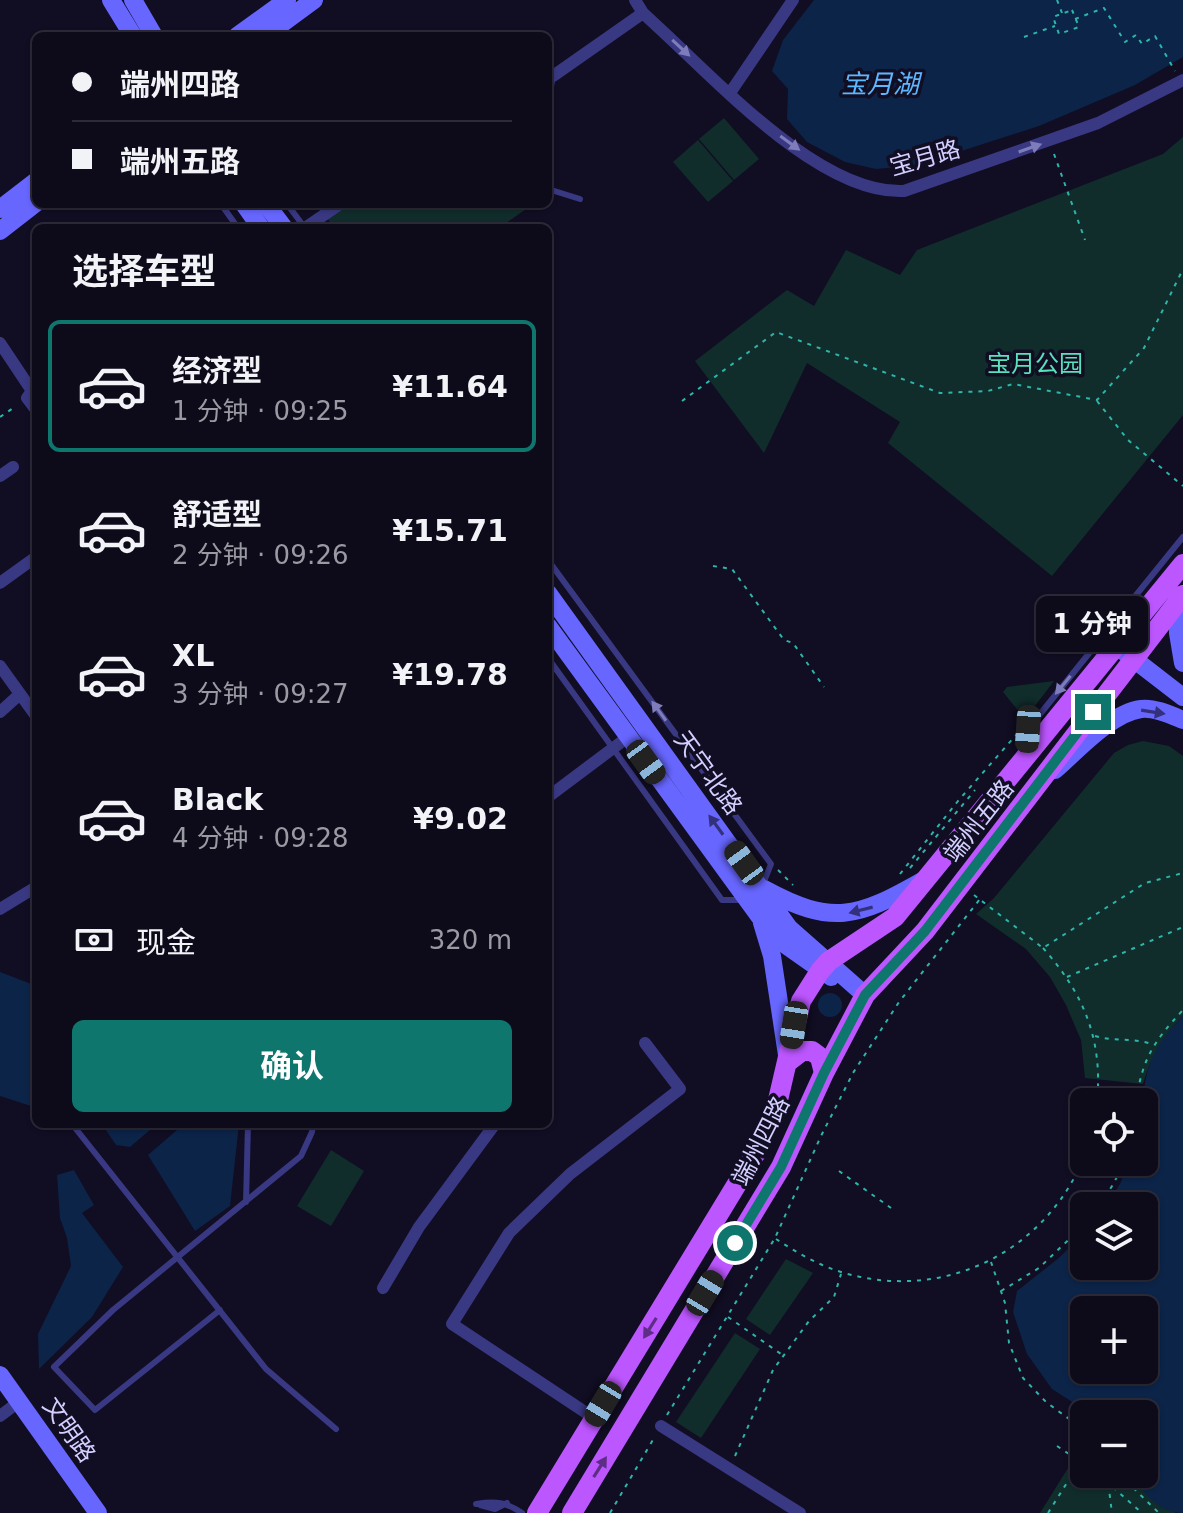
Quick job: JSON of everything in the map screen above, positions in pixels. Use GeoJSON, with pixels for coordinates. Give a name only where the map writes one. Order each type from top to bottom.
{"type":"FeatureCollection","features":[{"type":"Feature","properties":{"kind":"main road"},"geometry":{"type":"LineString","coordinates":[[111,0],[131,32]]}},
{"type":"Feature","properties":{"kind":"main road"},"geometry":{"type":"LineString","coordinates":[[133,0],[152,32]]}},
{"type":"Feature","properties":{"kind":"main road"},"geometry":{"type":"LineString","coordinates":[[243,32],[287,0]]}},
{"type":"Feature","properties":{"kind":"main road"},"geometry":{"type":"LineString","coordinates":[[270,32],[314,0]]}},
{"type":"Feature","properties":{"kind":"main road"},"geometry":{"type":"LineString","coordinates":[[0,209],[32,184]]}},
{"type":"Feature","properties":{"kind":"main road"},"geometry":{"type":"LineString","coordinates":[[0,231],[32,206]]}},
{"type":"Feature","properties":{"kind":"main road","name":"端州五路"},"geometry":{"type":"LineString","coordinates":[[824,966],[895,917],[1183,564]]}},
{"type":"Feature","properties":{"kind":"main road"},"geometry":{"type":"LineString","coordinates":[[1181,598],[1183,663]]}},
{"type":"Feature","properties":{"kind":"main road","name":"端州五路"},"geometry":{"type":"LineString","coordinates":[[865,995],[925,931],[1181,598]]}},
{"type":"Feature","properties":{"kind":"main road","name":"天宁北路"},"geometry":{"type":"LineString","coordinates":[[552,599],[789,928],[824,966]]}},
{"type":"Feature","properties":{"kind":"main road","name":"天宁北路"},"geometry":{"type":"LineString","coordinates":[[552,632],[621,742],[762,920],[787,946],[824,966],[865,995]]}},
{"type":"Feature","properties":{"kind":"main road"},"geometry":{"type":"LineString","coordinates":[[1116,646],[1183,697]]}},
{"type":"Feature","properties":{"kind":"main road"},"geometry":{"type":"LineString","coordinates":[[1043,780],[1121,716],[1142,709],[1183,720]]}},
{"type":"Feature","properties":{"kind":"main road"},"geometry":{"type":"LineString","coordinates":[[761,888],[809,911],[849,913],[881,904],[930,875]]}},
{"type":"Feature","properties":{"kind":"main road"},"geometry":{"type":"LineString","coordinates":[[762,920],[777,985],[789,1061],[802,1051],[812,1051],[820,1057],[824,1073]]}},
{"type":"Feature","properties":{"kind":"main road","name":"端州四路"},"geometry":{"type":"LineString","coordinates":[[537,1513],[757,1151],[774,1113],[801,1001],[824,966]]}},
{"type":"Feature","properties":{"kind":"main road","name":"端州四路"},"geometry":{"type":"LineString","coordinates":[[572,1513],[781,1167],[824,1073],[865,995]]}},
{"type":"Feature","properties":{"kind":"main road","name":"文明路"},"geometry":{"type":"LineString","coordinates":[[0,1375],[98,1513]]}},
{"type":"Feature","properties":{"kind":"street","name":"宝月路"},"geometry":{"type":"LineString","coordinates":[[635,0],[643,13],[787,142],[831,171],[885,192],[904,191],[1098,123],[1183,80]]}},
{"type":"Feature","properties":{"kind":"street"},"geometry":{"type":"LineString","coordinates":[[730,93],[793,0]]}},
{"type":"Feature","properties":{"kind":"street"},"geometry":{"type":"LineString","coordinates":[[552,75],[643,13]]}},
{"type":"Feature","properties":{"kind":"street"},"geometry":{"type":"LineString","coordinates":[[311,224],[334,208]]}},
{"type":"Feature","properties":{"kind":"street"},"geometry":{"type":"LineString","coordinates":[[0,343],[32,391],[27,398],[32,405]]}},
{"type":"Feature","properties":{"kind":"street"},"geometry":{"type":"LineString","coordinates":[[0,476],[13,467]]}},
{"type":"Feature","properties":{"kind":"street"},"geometry":{"type":"LineString","coordinates":[[0,583],[32,560]]}},
{"type":"Feature","properties":{"kind":"street"},"geometry":{"type":"LineString","coordinates":[[0,666],[32,710]]}},
{"type":"Feature","properties":{"kind":"street"},"geometry":{"type":"LineString","coordinates":[[0,712],[20,694]]}},
{"type":"Feature","properties":{"kind":"street"},"geometry":{"type":"LineString","coordinates":[[552,794],[621,742]]}},
{"type":"Feature","properties":{"kind":"street"},"geometry":{"type":"LineString","coordinates":[[0,909],[32,889]]}},
{"type":"Feature","properties":{"kind":"street"},"geometry":{"type":"LineString","coordinates":[[594,1418],[452,1324],[509,1233],[570,1174],[680,1089],[645,1043]]}},
{"type":"Feature","properties":{"kind":"street"},"geometry":{"type":"LineString","coordinates":[[383,1288],[419,1227],[492,1128]]}},
{"type":"Feature","properties":{"kind":"street"},"geometry":{"type":"LineString","coordinates":[[0,1416],[20,1401]]}},
{"type":"Feature","properties":{"kind":"street"},"geometry":{"type":"LineString","coordinates":[[661,1426],[800,1513]]}},
{"type":"Feature","properties":{"kind":"lane"},"geometry":{"type":"LineString","coordinates":[[552,190],[580,199]]}},
{"type":"Feature","properties":{"kind":"lane"},"geometry":{"type":"LineString","coordinates":[[1026,758],[1028,729],[1183,537]]}},
{"type":"Feature","properties":{"kind":"lane"},"geometry":{"type":"LineString","coordinates":[[552,565],[771,864],[761,888]]}},
{"type":"Feature","properties":{"kind":"lane"},"geometry":{"type":"LineString","coordinates":[[552,663],[621,742]]}},
{"type":"Feature","properties":{"kind":"lane"},"geometry":{"type":"LineString","coordinates":[[75,1128],[266,1369],[336,1429]]}},
{"type":"Feature","properties":{"kind":"lane"},"geometry":{"type":"LineString","coordinates":[[246,1202],[248,1128]]}},
{"type":"Feature","properties":{"kind":"lane"},"geometry":{"type":"LineString","coordinates":[[220,1310],[95,1410],[54,1367],[113,1310],[301,1156],[312,1128]]}},
{"type":"Feature","properties":{"kind":"lane"},"geometry":{"type":"LineString","coordinates":[[507,1503],[522,1513]]}},
{"type":"Feature","properties":{"kind":"path"},"geometry":{"type":"LineString","coordinates":[[1057,0],[1062,14]]}},
{"type":"Feature","properties":{"kind":"path"},"geometry":{"type":"LineString","coordinates":[[1075,19],[1104,8],[1125,42],[1136,35],[1142,44],[1155,36],[1174,66]]}},
{"type":"Feature","properties":{"kind":"path"},"geometry":{"type":"LineString","coordinates":[[1072,10],[1079,27],[1059,34],[1053,17],[1062,14],[1072,10]]}},
{"type":"Feature","properties":{"kind":"path"},"geometry":{"type":"LineString","coordinates":[[1024,37],[1056,26]]}},
{"type":"Feature","properties":{"kind":"path"},"geometry":{"type":"LineString","coordinates":[[1049,141],[1085,240]]}},
{"type":"Feature","properties":{"kind":"path"},"geometry":{"type":"LineString","coordinates":[[1097,400],[1144,348],[1183,269]]}},
{"type":"Feature","properties":{"kind":"path"},"geometry":{"type":"LineString","coordinates":[[682,401],[776,332],[940,393],[988,391],[1013,384],[1097,400],[1128,440],[1183,486]]}},
{"type":"Feature","properties":{"kind":"path"},"geometry":{"type":"LineString","coordinates":[[0,417],[27,398]]}},
{"type":"Feature","properties":{"kind":"path"},"geometry":{"type":"LineString","coordinates":[[713,566],[732,569],[784,640],[793,643],[824,687]]}},
{"type":"Feature","properties":{"kind":"path"},"geometry":{"type":"LineString","coordinates":[[899,875],[1018,733]]}},
{"type":"Feature","properties":{"kind":"path"},"geometry":{"type":"LineString","coordinates":[[771,864],[795,887]]}},
{"type":"Feature","properties":{"kind":"path"},"geometry":{"type":"LineString","coordinates":[[1043,948],[1145,883],[1183,873]]}},
{"type":"Feature","properties":{"kind":"path"},"geometry":{"type":"LineString","coordinates":[[961,885],[1043,948],[1067,977],[1079,997],[1094,1036],[1099,1067],[1098,1088]]}},
{"type":"Feature","properties":{"kind":"path"},"geometry":{"type":"LineString","coordinates":[[610,1513],[775,1238],[853,1073],[899,1002],[980,899]]}},
{"type":"Feature","properties":{"kind":"path"},"geometry":{"type":"LineString","coordinates":[[1067,977],[1183,927]]}},
{"type":"Feature","properties":{"kind":"path"},"geometry":{"type":"LineString","coordinates":[[1138,1088],[1140,1072],[1154,1045],[1183,1010]]}},
{"type":"Feature","properties":{"kind":"path"},"geometry":{"type":"LineString","coordinates":[[1094,1036],[1110,1041],[1143,1040],[1154,1045]]}},
{"type":"Feature","properties":{"kind":"path"},"geometry":{"type":"LineString","coordinates":[[839,1171],[891,1208]]}},
{"type":"Feature","properties":{"kind":"path"},"geometry":{"type":"LineString","coordinates":[[775,1238],[797,1253],[841,1273],[885,1280],[955,1273],[991,1261],[1023,1240],[1051,1213],[1073,1176]]}},
{"type":"Feature","properties":{"kind":"path"},"geometry":{"type":"LineString","coordinates":[[1001,1291],[1039,1268],[1070,1238]]}},
{"type":"Feature","properties":{"kind":"path"},"geometry":{"type":"LineString","coordinates":[[991,1261],[1001,1291],[1009,1343],[1023,1378],[1046,1402],[1070,1420]]}},
{"type":"Feature","properties":{"kind":"path"},"geometry":{"type":"LineString","coordinates":[[728,1467],[782,1355],[809,1321],[834,1297],[841,1273]]}},
{"type":"Feature","properties":{"kind":"path"},"geometry":{"type":"LineString","coordinates":[[727,1316],[782,1355]]}},
{"type":"Feature","properties":{"kind":"path"},"geometry":{"type":"LineString","coordinates":[[1057,1446],[1070,1455]]}},
{"type":"Feature","properties":{"kind":"path"},"geometry":{"type":"LineString","coordinates":[[1048,1513],[1070,1481]]}},
{"type":"Feature","properties":{"kind":"path"},"geometry":{"type":"LineString","coordinates":[[1109,1488],[1112,1513]]}},
{"type":"Feature","properties":{"kind":"path"},"geometry":{"type":"LineString","coordinates":[[1116,1488],[1142,1513]]}},
{"type":"Feature","properties":{"kind":"path"},"geometry":{"type":"LineString","coordinates":[[1133,1488],[1159,1513]]}},
{"type":"Feature","properties":{"kind":"green space"},"geometry":{"type":"Polygon","coordinates":[[[724,118],[759,159],[734,180],[699,139],[724,118]]]}},
{"type":"Feature","properties":{"kind":"green space","name":"宝月公园"},"geometry":{"type":"Polygon","coordinates":[[[1183,137],[1183,415],[1052,576],[888,443],[900,422],[807,363],[764,453],[695,361],[787,290],[814,306],[846,250],[900,275],[917,250],[1163,154],[1183,137]]]}},
{"type":"Feature","properties":{"kind":"green space"},"geometry":{"type":"Polygon","coordinates":[[[698,140],[733,181],[708,202],[673,162],[698,140]]]}},
{"type":"Feature","properties":{"kind":"green space"},"geometry":{"type":"Polygon","coordinates":[[[335,208],[527,208],[505,224],[331,224],[325,215],[335,208]]]}},
{"type":"Feature","properties":{"kind":"green space"},"geometry":{"type":"Polygon","coordinates":[[[1054,681],[1025,719],[1003,692],[1007,687],[1054,681]]]}},
{"type":"Feature","properties":{"kind":"green space"},"geometry":{"type":"Polygon","coordinates":[[[1143,741],[1169,746],[1183,756],[1183,1016],[1158,1048],[1143,1084],[1085,1078],[1081,1040],[1050,977],[1026,949],[976,914],[994,898],[1114,753],[1143,741]]]}},
{"type":"Feature","properties":{"kind":"green space"},"geometry":{"type":"Polygon","coordinates":[[[331,1150],[364,1171],[331,1226],[297,1206],[331,1150]]]}},
{"type":"Feature","properties":{"kind":"green space"},"geometry":{"type":"Polygon","coordinates":[[[786,1259],[813,1273],[770,1335],[746,1319],[786,1259]]]}},
{"type":"Feature","properties":{"kind":"green space"},"geometry":{"type":"Polygon","coordinates":[[[735,1333],[760,1349],[701,1438],[676,1422],[735,1333]]]}},
{"type":"Feature","properties":{"kind":"green space"},"geometry":{"type":"Polygon","coordinates":[[[1070,1465],[1070,1488],[1142,1488],[1176,1513],[1040,1513],[1070,1465]]]}},
{"type":"Feature","properties":{"kind":"water","name":"宝月湖"},"geometry":{"type":"Polygon","coordinates":[[[814,0],[1183,0],[1183,57],[1135,85],[1039,126],[918,165],[876,169],[845,162],[807,142],[787,119],[788,89],[772,71],[783,40],[814,0]]]}},
{"type":"Feature","properties":{"kind":"water"},"geometry":{"type":"Polygon","coordinates":[[[0,972],[32,984],[32,1106],[0,1096],[0,972]]]}},
{"type":"Feature","properties":{"kind":"water"},"geometry":{"type":"Polygon","coordinates":[[[825,993],[835,993],[842,1000],[842,1010],[835,1017],[825,1017],[818,1010],[818,1000],[825,993]]]}},
{"type":"Feature","properties":{"kind":"water"},"geometry":{"type":"Polygon","coordinates":[[[1183,1016],[1183,1513],[1159,1506],[1141,1488],[1158,1488],[1158,1400],[1070,1401],[1052,1389],[1027,1354],[1013,1312],[1017,1291],[1070,1247],[1070,1280],[1158,1280],[1158,1192],[1115,1192],[1123,1176],[1158,1176],[1158,1088],[1145,1088],[1156,1051],[1183,1016]]]}},
{"type":"Feature","properties":{"kind":"water"},"geometry":{"type":"Polygon","coordinates":[[[105,1128],[152,1128],[130,1147],[116,1145],[105,1128]]]}},
{"type":"Feature","properties":{"kind":"water"},"geometry":{"type":"Polygon","coordinates":[[[179,1128],[239,1128],[230,1206],[195,1231],[148,1155],[179,1128]]]}},
{"type":"Feature","properties":{"kind":"water"},"geometry":{"type":"Polygon","coordinates":[[[74,1170],[94,1205],[82,1213],[123,1267],[92,1317],[39,1369],[38,1334],[71,1266],[60,1218],[57,1175],[74,1170]]]}},
{"type":"Feature","properties":{"kind":"route"},"geometry":{"type":"LineString","coordinates":[[735,1243],[781,1167],[824,1073],[865,995],[925,931],[1093,712]]}}]}
